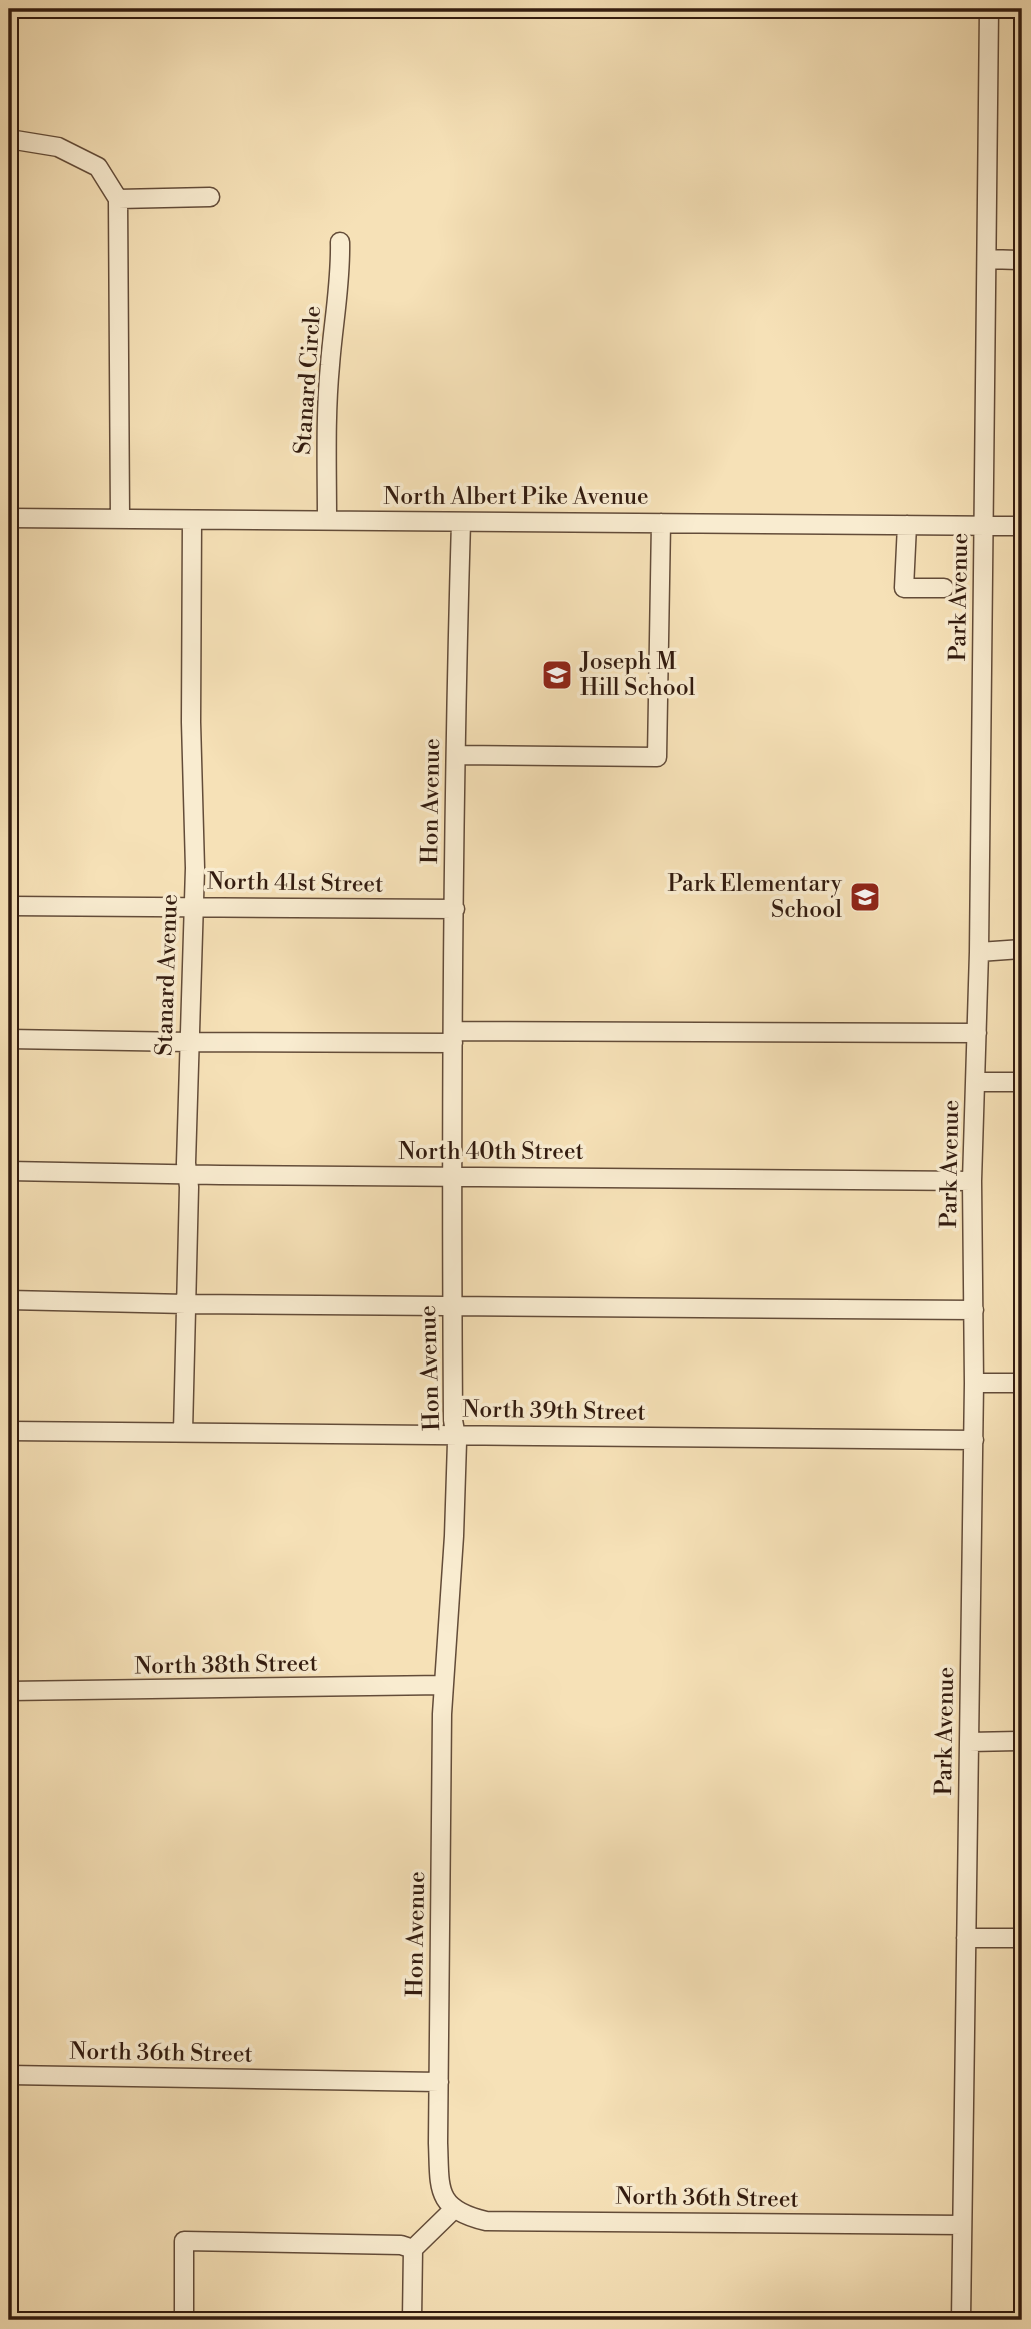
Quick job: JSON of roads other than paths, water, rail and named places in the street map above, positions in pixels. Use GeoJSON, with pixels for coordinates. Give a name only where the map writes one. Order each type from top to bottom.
{"type":"FeatureCollection","features":[{"type":"Feature","properties":{"kind":"street","name":"Park Avenue"},"geometry":{"type":"LineString","coordinates":[[961,2320],[974,1440],[972,1181],[979,952],[989,9]]}},
{"type":"Feature","properties":{"kind":"street"},"geometry":{"type":"LineString","coordinates":[[9,139],[58,146],[98,167],[118,199],[120,519]]}},
{"type":"Feature","properties":{"kind":"street"},"geometry":{"type":"LineString","coordinates":[[118,199],[209,197]]}},
{"type":"Feature","properties":{"kind":"street","name":"Stanard Circle"},"geometry":{"type":"LineString","coordinates":[[327,520],[327,420],[330,365],[341,272],[340,243]]}},
{"type":"Feature","properties":{"kind":"street"},"geometry":{"type":"LineString","coordinates":[[987,259],[1022,260]]}},
{"type":"Feature","properties":{"kind":"street","name":"North Albert Pike Avenue"},"geometry":{"type":"LineString","coordinates":[[9,518],[1022,526]]}},
{"type":"Feature","properties":{"kind":"street","name":"Stanard Avenue"},"geometry":{"type":"LineString","coordinates":[[184,1432],[189,1188],[186,1163],[194,907],[192,520]]}},
{"type":"Feature","properties":{"kind":"street","name":"Hon Avenue"},"geometry":{"type":"LineString","coordinates":[[454,2209],[447,2202],[440,2180],[439,2082],[444,1685],[454,1536],[456,1434],[453,1420],[452,1176],[461,522]]}},
{"type":"Feature","properties":{"kind":"street"},"geometry":{"type":"LineString","coordinates":[[456,755],[656,757],[660,523]]}},
{"type":"Feature","properties":{"kind":"street"},"geometry":{"type":"LineString","coordinates":[[906,525],[904,588],[944,588]]}},
{"type":"Feature","properties":{"kind":"street","name":"North 41st Street"},"geometry":{"type":"LineString","coordinates":[[9,906],[455,909]]}},
{"type":"Feature","properties":{"kind":"street"},"geometry":{"type":"LineString","coordinates":[[979,952],[1022,949]]}},
{"type":"Feature","properties":{"kind":"street"},"geometry":{"type":"LineString","coordinates":[[9,1039],[189,1042],[977,1032]]}},
{"type":"Feature","properties":{"kind":"street"},"geometry":{"type":"LineString","coordinates":[[975,1082],[1022,1082]]}},
{"type":"Feature","properties":{"kind":"street","name":"North 40th Street"},"geometry":{"type":"LineString","coordinates":[[9,1171],[187,1175],[972,1181]]}},
{"type":"Feature","properties":{"kind":"street"},"geometry":{"type":"LineString","coordinates":[[9,1300],[186,1304],[974,1310]]}},
{"type":"Feature","properties":{"kind":"street"},"geometry":{"type":"LineString","coordinates":[[974,1383],[1022,1383]]}},
{"type":"Feature","properties":{"kind":"street","name":"North 39th Street"},"geometry":{"type":"LineString","coordinates":[[9,1432],[974,1440]]}},
{"type":"Feature","properties":{"kind":"street","name":"North 38th Street"},"geometry":{"type":"LineString","coordinates":[[9,1691],[444,1685]]}},
{"type":"Feature","properties":{"kind":"street"},"geometry":{"type":"LineString","coordinates":[[969,1742],[1022,1741]]}},
{"type":"Feature","properties":{"kind":"street"},"geometry":{"type":"LineString","coordinates":[[966,1938],[1022,1938]]}},
{"type":"Feature","properties":{"kind":"street","name":"North 36th Street"},"geometry":{"type":"LineString","coordinates":[[9,2075],[439,2082]]}},
{"type":"Feature","properties":{"kind":"street"},"geometry":{"type":"LineString","coordinates":[[412,2320],[414,2249],[454,2209]]}},
{"type":"Feature","properties":{"kind":"street","name":"North 36th Street"},"geometry":{"type":"LineString","coordinates":[[454,2209],[465,2216],[486,2221],[962,2225]]}},
{"type":"Feature","properties":{"kind":"street"},"geometry":{"type":"LineString","coordinates":[[184,2320],[184,2241],[401,2245],[414,2249]]}},
{"type":"Feature","properties":{"kind":"place","name":"Joseph M Hill School"},"geometry":{"type":"Point","coordinates":[557,675]}},
{"type":"Feature","properties":{"kind":"place","name":"Park Elementary School"},"geometry":{"type":"Point","coordinates":[865,897]}}]}
